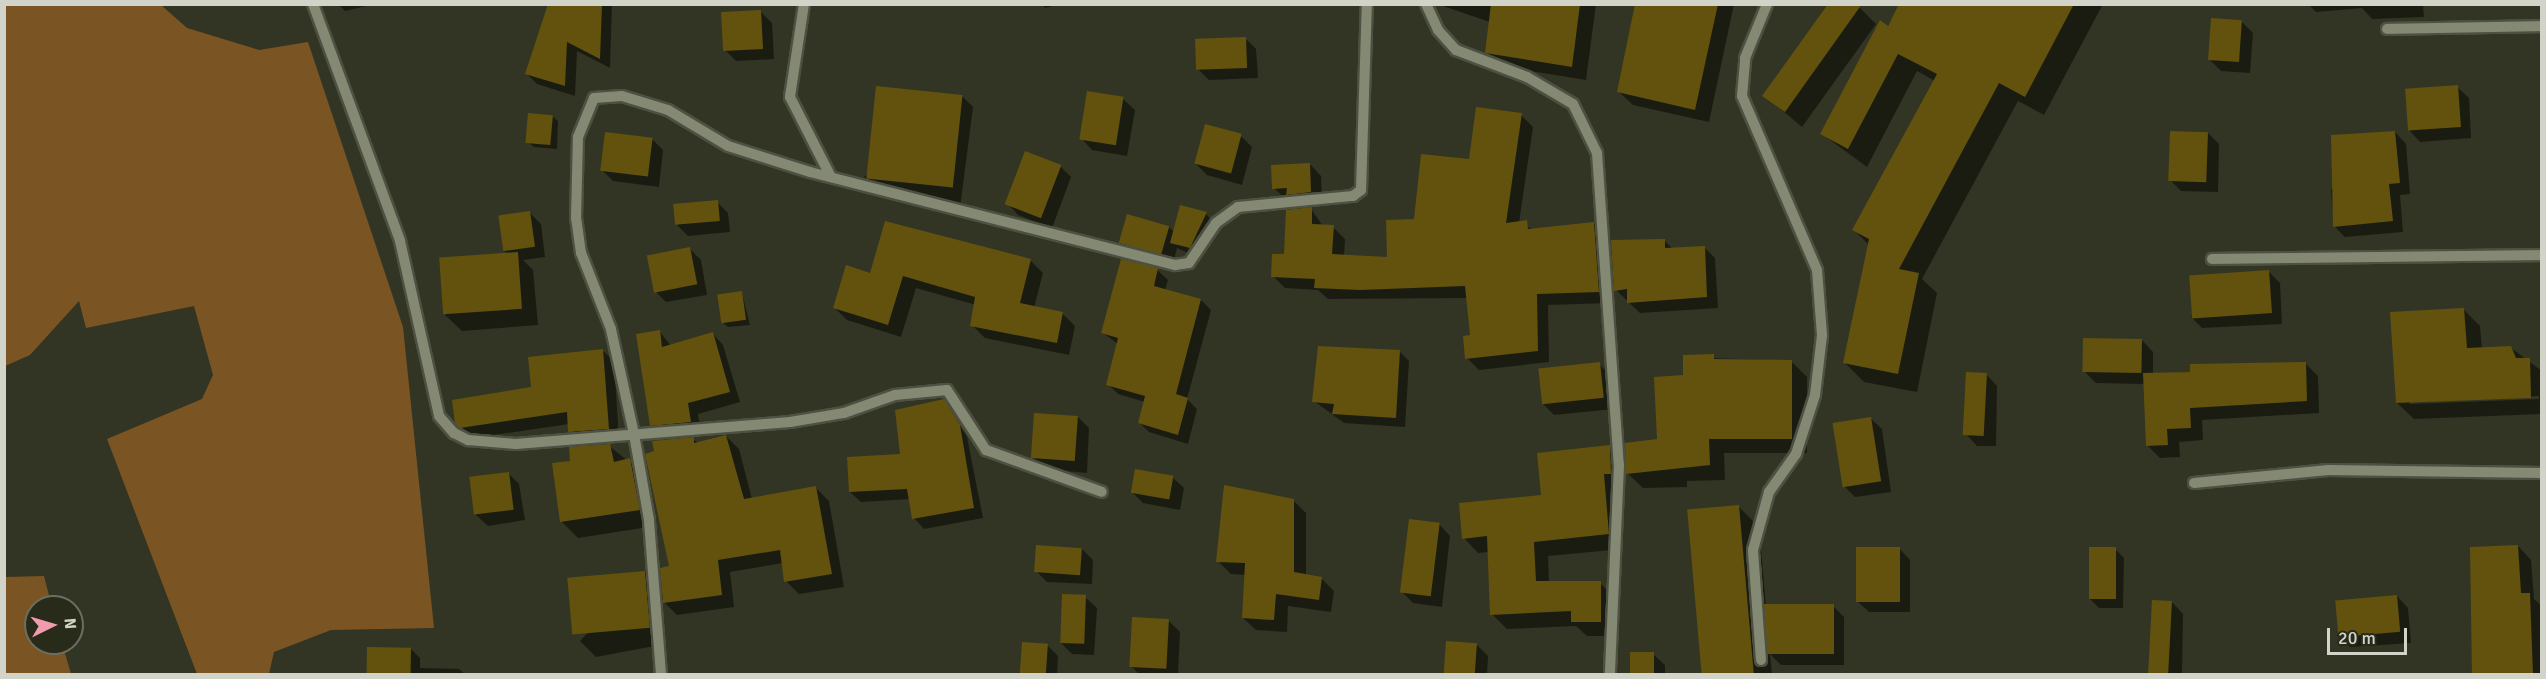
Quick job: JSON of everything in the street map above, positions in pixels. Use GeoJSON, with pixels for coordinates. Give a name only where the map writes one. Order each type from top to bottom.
{"type":"FeatureCollection","features":[{"type":"Feature","properties":{"kind":"street"},"geometry":{"type":"LineString","coordinates":[[313,4],[400,241],[439,416],[468,440],[516,444],[790,422],[844,413],[895,395],[947,390],[986,450],[1102,492]]}},
{"type":"Feature","properties":{"kind":"street"},"geometry":{"type":"LineString","coordinates":[[804,4],[790,97],[831,177]]}},
{"type":"Feature","properties":{"kind":"street"},"geometry":{"type":"LineString","coordinates":[[661,675],[649,520],[634,434],[611,329],[581,253],[576,218],[578,137],[594,98],[622,96],[668,110],[728,146],[831,177],[1157,264],[1189,263],[1216,223],[1238,207],[1353,196],[1361,190],[1367,4]]}},
{"type":"Feature","properties":{"kind":"street"},"geometry":{"type":"LineString","coordinates":[[1426,4],[1437,30],[1456,50],[1527,77],[1573,104],[1597,153],[1619,465],[1610,675]]}},
{"type":"Feature","properties":{"kind":"street"},"geometry":{"type":"LineString","coordinates":[[1761,660],[1753,550],[1769,492],[1796,454],[1815,395],[1822,335],[1817,270],[1742,96],[1745,58],[1767,4]]}},
{"type":"Feature","properties":{"kind":"street"},"geometry":{"type":"LineString","coordinates":[[2387,29],[2541,26]]}},
{"type":"Feature","properties":{"kind":"street"},"geometry":{"type":"LineString","coordinates":[[2212,259],[2541,255]]}},
{"type":"Feature","properties":{"kind":"street"},"geometry":{"type":"LineString","coordinates":[[2194,483],[2328,470],[2541,473]]}},
{"type":"Feature","properties":{"kind":"shaded area"},"geometry":{"type":"Polygon","coordinates":[[[5,4],[161,5],[187,28],[259,50],[308,42],[403,327],[434,628],[331,630],[274,652],[269,674],[197,674],[107,439],[202,399],[213,375],[194,306],[86,328],[79,301],[30,355],[5,366],[5,4]]]}},
{"type":"Feature","properties":{"kind":"shaded area"},"geometry":{"type":"Polygon","coordinates":[[[44,576],[49,595],[24,595],[24,655],[65,655],[71,674],[5,674],[5,577],[44,576]]]}},
{"type":"Feature","properties":{"kind":"building"},"geometry":{"type":"Polygon","coordinates":[[[548,4],[602,4],[600,59],[567,42],[565,86],[525,74],[548,4]]]}},
{"type":"Feature","properties":{"kind":"building"},"geometry":{"type":"Polygon","coordinates":[[[1491,4],[1580,4],[1572,67],[1485,53],[1491,4]]]}},
{"type":"Feature","properties":{"kind":"building"},"geometry":{"type":"Polygon","coordinates":[[[1635,4],[1718,4],[1695,110],[1617,92],[1635,4]]]}},
{"type":"Feature","properties":{"kind":"building"},"geometry":{"type":"Polygon","coordinates":[[[1828,4],[1862,4],[1785,112],[1762,96],[1828,4]]]}},
{"type":"Feature","properties":{"kind":"building"},"geometry":{"type":"Polygon","coordinates":[[[1899,4],[2074,4],[2025,97],[1999,83],[1899,269],[1919,273],[1898,374],[1843,363],[1869,239],[1852,230],[1937,74],[1898,54],[1848,149],[1820,134],[1880,20],[1888,26],[1899,4]]]}},
{"type":"Feature","properties":{"kind":"building"},"geometry":{"type":"Polygon","coordinates":[[[761,10],[763,49],[723,51],[721,12],[761,10]]]}},
{"type":"Feature","properties":{"kind":"building"},"geometry":{"type":"Polygon","coordinates":[[[2211,18],[2242,20],[2239,62],[2208,60],[2211,18]]]}},
{"type":"Feature","properties":{"kind":"building"},"geometry":{"type":"Polygon","coordinates":[[[1246,37],[1247,68],[1196,70],[1195,39],[1246,37]]]}},
{"type":"Feature","properties":{"kind":"building"},"geometry":{"type":"Polygon","coordinates":[[[2458,85],[2461,127],[2408,131],[2405,89],[2458,85]]]}},
{"type":"Feature","properties":{"kind":"building"},"geometry":{"type":"Polygon","coordinates":[[[876,86],[963,95],[953,188],[866,178],[876,86]]]}},
{"type":"Feature","properties":{"kind":"building"},"geometry":{"type":"Polygon","coordinates":[[[1087,91],[1124,97],[1116,145],[1079,139],[1087,91]]]}},
{"type":"Feature","properties":{"kind":"building"},"geometry":{"type":"Polygon","coordinates":[[[1476,107],[1522,113],[1506,223],[1527,220],[1528,229],[1594,222],[1599,292],[1537,294],[1538,351],[1465,359],[1463,336],[1470,335],[1465,286],[1360,290],[1314,288],[1315,279],[1271,277],[1272,254],[1284,254],[1286,210],[1312,207],[1312,224],[1334,225],[1332,254],[1387,257],[1386,220],[1414,219],[1421,154],[1469,159],[1476,107]]]}},
{"type":"Feature","properties":{"kind":"building"},"geometry":{"type":"Polygon","coordinates":[[[528,113],[553,115],[550,145],[525,143],[528,113]]]}},
{"type":"Feature","properties":{"kind":"building"},"geometry":{"type":"Polygon","coordinates":[[[1205,124],[1242,134],[1231,173],[1194,164],[1205,124]]]}},
{"type":"Feature","properties":{"kind":"building"},"geometry":{"type":"Polygon","coordinates":[[[2170,131],[2208,132],[2206,182],[2168,181],[2170,131]]]}},
{"type":"Feature","properties":{"kind":"building"},"geometry":{"type":"Polygon","coordinates":[[[2395,131],[2400,183],[2389,184],[2393,221],[2333,227],[2331,135],[2395,131]]]}},
{"type":"Feature","properties":{"kind":"building"},"geometry":{"type":"Polygon","coordinates":[[[605,132],[653,138],[648,177],[600,171],[605,132]]]}},
{"type":"Feature","properties":{"kind":"building"},"geometry":{"type":"Polygon","coordinates":[[[1025,151],[1061,165],[1041,218],[1005,204],[1025,151]]]}},
{"type":"Feature","properties":{"kind":"building"},"geometry":{"type":"Polygon","coordinates":[[[1310,163],[1311,192],[1286,195],[1287,188],[1272,189],[1271,165],[1310,163]]]}},
{"type":"Feature","properties":{"kind":"building"},"geometry":{"type":"Polygon","coordinates":[[[718,200],[720,221],[675,225],[673,204],[718,200]]]}},
{"type":"Feature","properties":{"kind":"building"},"geometry":{"type":"Polygon","coordinates":[[[1180,205],[1207,212],[1190,248],[1170,243],[1180,205]]]}},
{"type":"Feature","properties":{"kind":"building"},"geometry":{"type":"Polygon","coordinates":[[[530,211],[535,247],[503,251],[498,215],[530,211]]]}},
{"type":"Feature","properties":{"kind":"building"},"geometry":{"type":"Polygon","coordinates":[[[1127,214],[1169,226],[1161,255],[1119,243],[1127,214]]]}},
{"type":"Feature","properties":{"kind":"building"},"geometry":{"type":"Polygon","coordinates":[[[885,221],[1031,259],[1020,303],[1063,312],[1057,343],[970,326],[975,297],[903,276],[888,325],[833,308],[846,265],[870,273],[885,221]]]}},
{"type":"Feature","properties":{"kind":"building"},"geometry":{"type":"Polygon","coordinates":[[[1665,239],[1665,248],[1705,246],[1707,297],[1627,303],[1627,289],[1614,291],[1611,240],[1665,239]]]}},
{"type":"Feature","properties":{"kind":"building"},"geometry":{"type":"Polygon","coordinates":[[[690,247],[697,284],[654,293],[647,255],[690,247]]]}},
{"type":"Feature","properties":{"kind":"building"},"geometry":{"type":"Polygon","coordinates":[[[518,252],[522,309],[443,314],[439,258],[518,252]]]}},
{"type":"Feature","properties":{"kind":"building"},"geometry":{"type":"Polygon","coordinates":[[[1121,259],[1158,268],[1154,286],[1201,299],[1176,394],[1188,398],[1178,435],[1138,423],[1145,396],[1106,385],[1118,338],[1101,333],[1121,259]]]}},
{"type":"Feature","properties":{"kind":"building"},"geometry":{"type":"Polygon","coordinates":[[[2269,270],[2272,313],[2192,318],[2189,276],[2269,270]]]}},
{"type":"Feature","properties":{"kind":"building"},"geometry":{"type":"Polygon","coordinates":[[[742,291],[746,320],[721,323],[717,294],[742,291]]]}},
{"type":"Feature","properties":{"kind":"building"},"geometry":{"type":"Polygon","coordinates":[[[2464,308],[2467,348],[2511,346],[2516,358],[2530,358],[2531,398],[2396,403],[2390,312],[2464,308]]]}},
{"type":"Feature","properties":{"kind":"building"},"geometry":{"type":"Polygon","coordinates":[[[660,330],[662,347],[713,332],[730,392],[688,403],[691,422],[650,426],[636,334],[660,330]]]}},
{"type":"Feature","properties":{"kind":"building"},"geometry":{"type":"Polygon","coordinates":[[[2083,338],[2142,339],[2141,373],[2082,372],[2083,338]]]}},
{"type":"Feature","properties":{"kind":"building"},"geometry":{"type":"Polygon","coordinates":[[[1318,346],[1400,350],[1396,418],[1332,414],[1334,404],[1312,402],[1318,346]]]}},
{"type":"Feature","properties":{"kind":"building"},"geometry":{"type":"Polygon","coordinates":[[[603,349],[609,429],[568,432],[567,412],[460,428],[455,423],[452,400],[531,387],[528,357],[603,349]]]}},
{"type":"Feature","properties":{"kind":"building"},"geometry":{"type":"Polygon","coordinates":[[[1714,354],[1714,359],[1792,360],[1792,439],[1709,439],[1710,465],[1626,474],[1625,443],[1657,439],[1654,377],[1683,375],[1683,355],[1714,354]]]}},
{"type":"Feature","properties":{"kind":"building"},"geometry":{"type":"Polygon","coordinates":[[[1600,362],[1604,398],[1542,404],[1538,368],[1600,362]]]}},
{"type":"Feature","properties":{"kind":"building"},"geometry":{"type":"Polygon","coordinates":[[[2306,362],[2307,401],[2190,408],[2191,428],[2167,429],[2168,445],[2146,446],[2143,373],[2190,372],[2190,364],[2306,362]]]}},
{"type":"Feature","properties":{"kind":"building"},"geometry":{"type":"Polygon","coordinates":[[[1966,372],[1987,373],[1984,436],[1963,435],[1966,372]]]}},
{"type":"Feature","properties":{"kind":"building"},"geometry":{"type":"Polygon","coordinates":[[[944,399],[960,425],[974,508],[912,519],[907,489],[849,492],[847,457],[900,454],[895,410],[944,399]]]}},
{"type":"Feature","properties":{"kind":"building"},"geometry":{"type":"Polygon","coordinates":[[[1034,413],[1078,416],[1075,461],[1031,458],[1034,413]]]}},
{"type":"Feature","properties":{"kind":"building"},"geometry":{"type":"Polygon","coordinates":[[[1871,417],[1881,481],[1843,487],[1832,423],[1871,417]]]}},
{"type":"Feature","properties":{"kind":"building"},"geometry":{"type":"Polygon","coordinates":[[[726,435],[744,499],[816,486],[832,574],[784,582],[780,550],[718,560],[722,595],[663,603],[660,568],[669,566],[645,454],[654,451],[652,441],[694,437],[694,443],[726,435]]]}},
{"type":"Feature","properties":{"kind":"building"},"geometry":{"type":"Polygon","coordinates":[[[610,444],[614,462],[630,458],[640,510],[560,522],[552,463],[570,461],[569,447],[610,444]]]}},
{"type":"Feature","properties":{"kind":"building"},"geometry":{"type":"Polygon","coordinates":[[[1610,445],[1611,474],[1604,474],[1609,534],[1534,542],[1536,581],[1601,581],[1601,622],[1571,622],[1571,611],[1490,615],[1487,536],[1462,539],[1459,503],[1541,495],[1537,453],[1610,445]]]}},
{"type":"Feature","properties":{"kind":"building"},"geometry":{"type":"Polygon","coordinates":[[[1135,469],[1173,476],[1169,499],[1131,493],[1135,469]]]}},
{"type":"Feature","properties":{"kind":"building"},"geometry":{"type":"Polygon","coordinates":[[[509,472],[514,510],[474,515],[469,477],[509,472]]]}},
{"type":"Feature","properties":{"kind":"building"},"geometry":{"type":"Polygon","coordinates":[[[1224,485],[1294,499],[1294,572],[1322,577],[1319,600],[1276,594],[1274,620],[1242,618],[1245,563],[1216,562],[1224,485]]]}},
{"type":"Feature","properties":{"kind":"building"},"geometry":{"type":"Polygon","coordinates":[[[1739,505],[1754,674],[1702,674],[1687,510],[1739,505]]]}},
{"type":"Feature","properties":{"kind":"building"},"geometry":{"type":"Polygon","coordinates":[[[1409,519],[1440,523],[1431,596],[1400,592],[1409,519]]]}},
{"type":"Feature","properties":{"kind":"building"},"geometry":{"type":"Polygon","coordinates":[[[1036,545],[1082,548],[1080,575],[1034,572],[1036,545]]]}},
{"type":"Feature","properties":{"kind":"building"},"geometry":{"type":"Polygon","coordinates":[[[2518,545],[2521,593],[2530,593],[2533,675],[2472,675],[2470,547],[2518,545]]]}},
{"type":"Feature","properties":{"kind":"building"},"geometry":{"type":"Polygon","coordinates":[[[1856,547],[1900,547],[1900,602],[1856,602],[1856,547]]]}},
{"type":"Feature","properties":{"kind":"building"},"geometry":{"type":"Polygon","coordinates":[[[2089,547],[2116,547],[2116,599],[2089,599],[2089,547]]]}},
{"type":"Feature","properties":{"kind":"building"},"geometry":{"type":"Polygon","coordinates":[[[645,571],[650,628],[572,635],[567,578],[645,571]]]}},
{"type":"Feature","properties":{"kind":"building"},"geometry":{"type":"Polygon","coordinates":[[[1062,594],[1086,595],[1084,644],[1060,643],[1062,594]]]}},
{"type":"Feature","properties":{"kind":"building"},"geometry":{"type":"Polygon","coordinates":[[[2397,595],[2400,632],[2338,637],[2335,600],[2397,595]]]}},
{"type":"Feature","properties":{"kind":"building"},"geometry":{"type":"Polygon","coordinates":[[[2152,600],[2172,601],[2168,674],[2148,674],[2152,600]]]}},
{"type":"Feature","properties":{"kind":"building"},"geometry":{"type":"Polygon","coordinates":[[[1764,604],[1834,604],[1834,654],[1764,654],[1764,604]]]}},
{"type":"Feature","properties":{"kind":"building"},"geometry":{"type":"Polygon","coordinates":[[[1132,617],[1169,619],[1166,669],[1129,667],[1132,617]]]}},
{"type":"Feature","properties":{"kind":"building"},"geometry":{"type":"Polygon","coordinates":[[[1446,641],[1477,643],[1475,674],[1444,674],[1446,641]]]}},
{"type":"Feature","properties":{"kind":"building"},"geometry":{"type":"Polygon","coordinates":[[[1022,642],[1048,644],[1046,674],[1020,674],[1022,642]]]}},
{"type":"Feature","properties":{"kind":"building"},"geometry":{"type":"Polygon","coordinates":[[[367,647],[411,648],[411,674],[367,674],[367,647]]]}},
{"type":"Feature","properties":{"kind":"building"},"geometry":{"type":"Polygon","coordinates":[[[1630,652],[1654,652],[1654,674],[1630,674],[1630,652]]]}}]}
